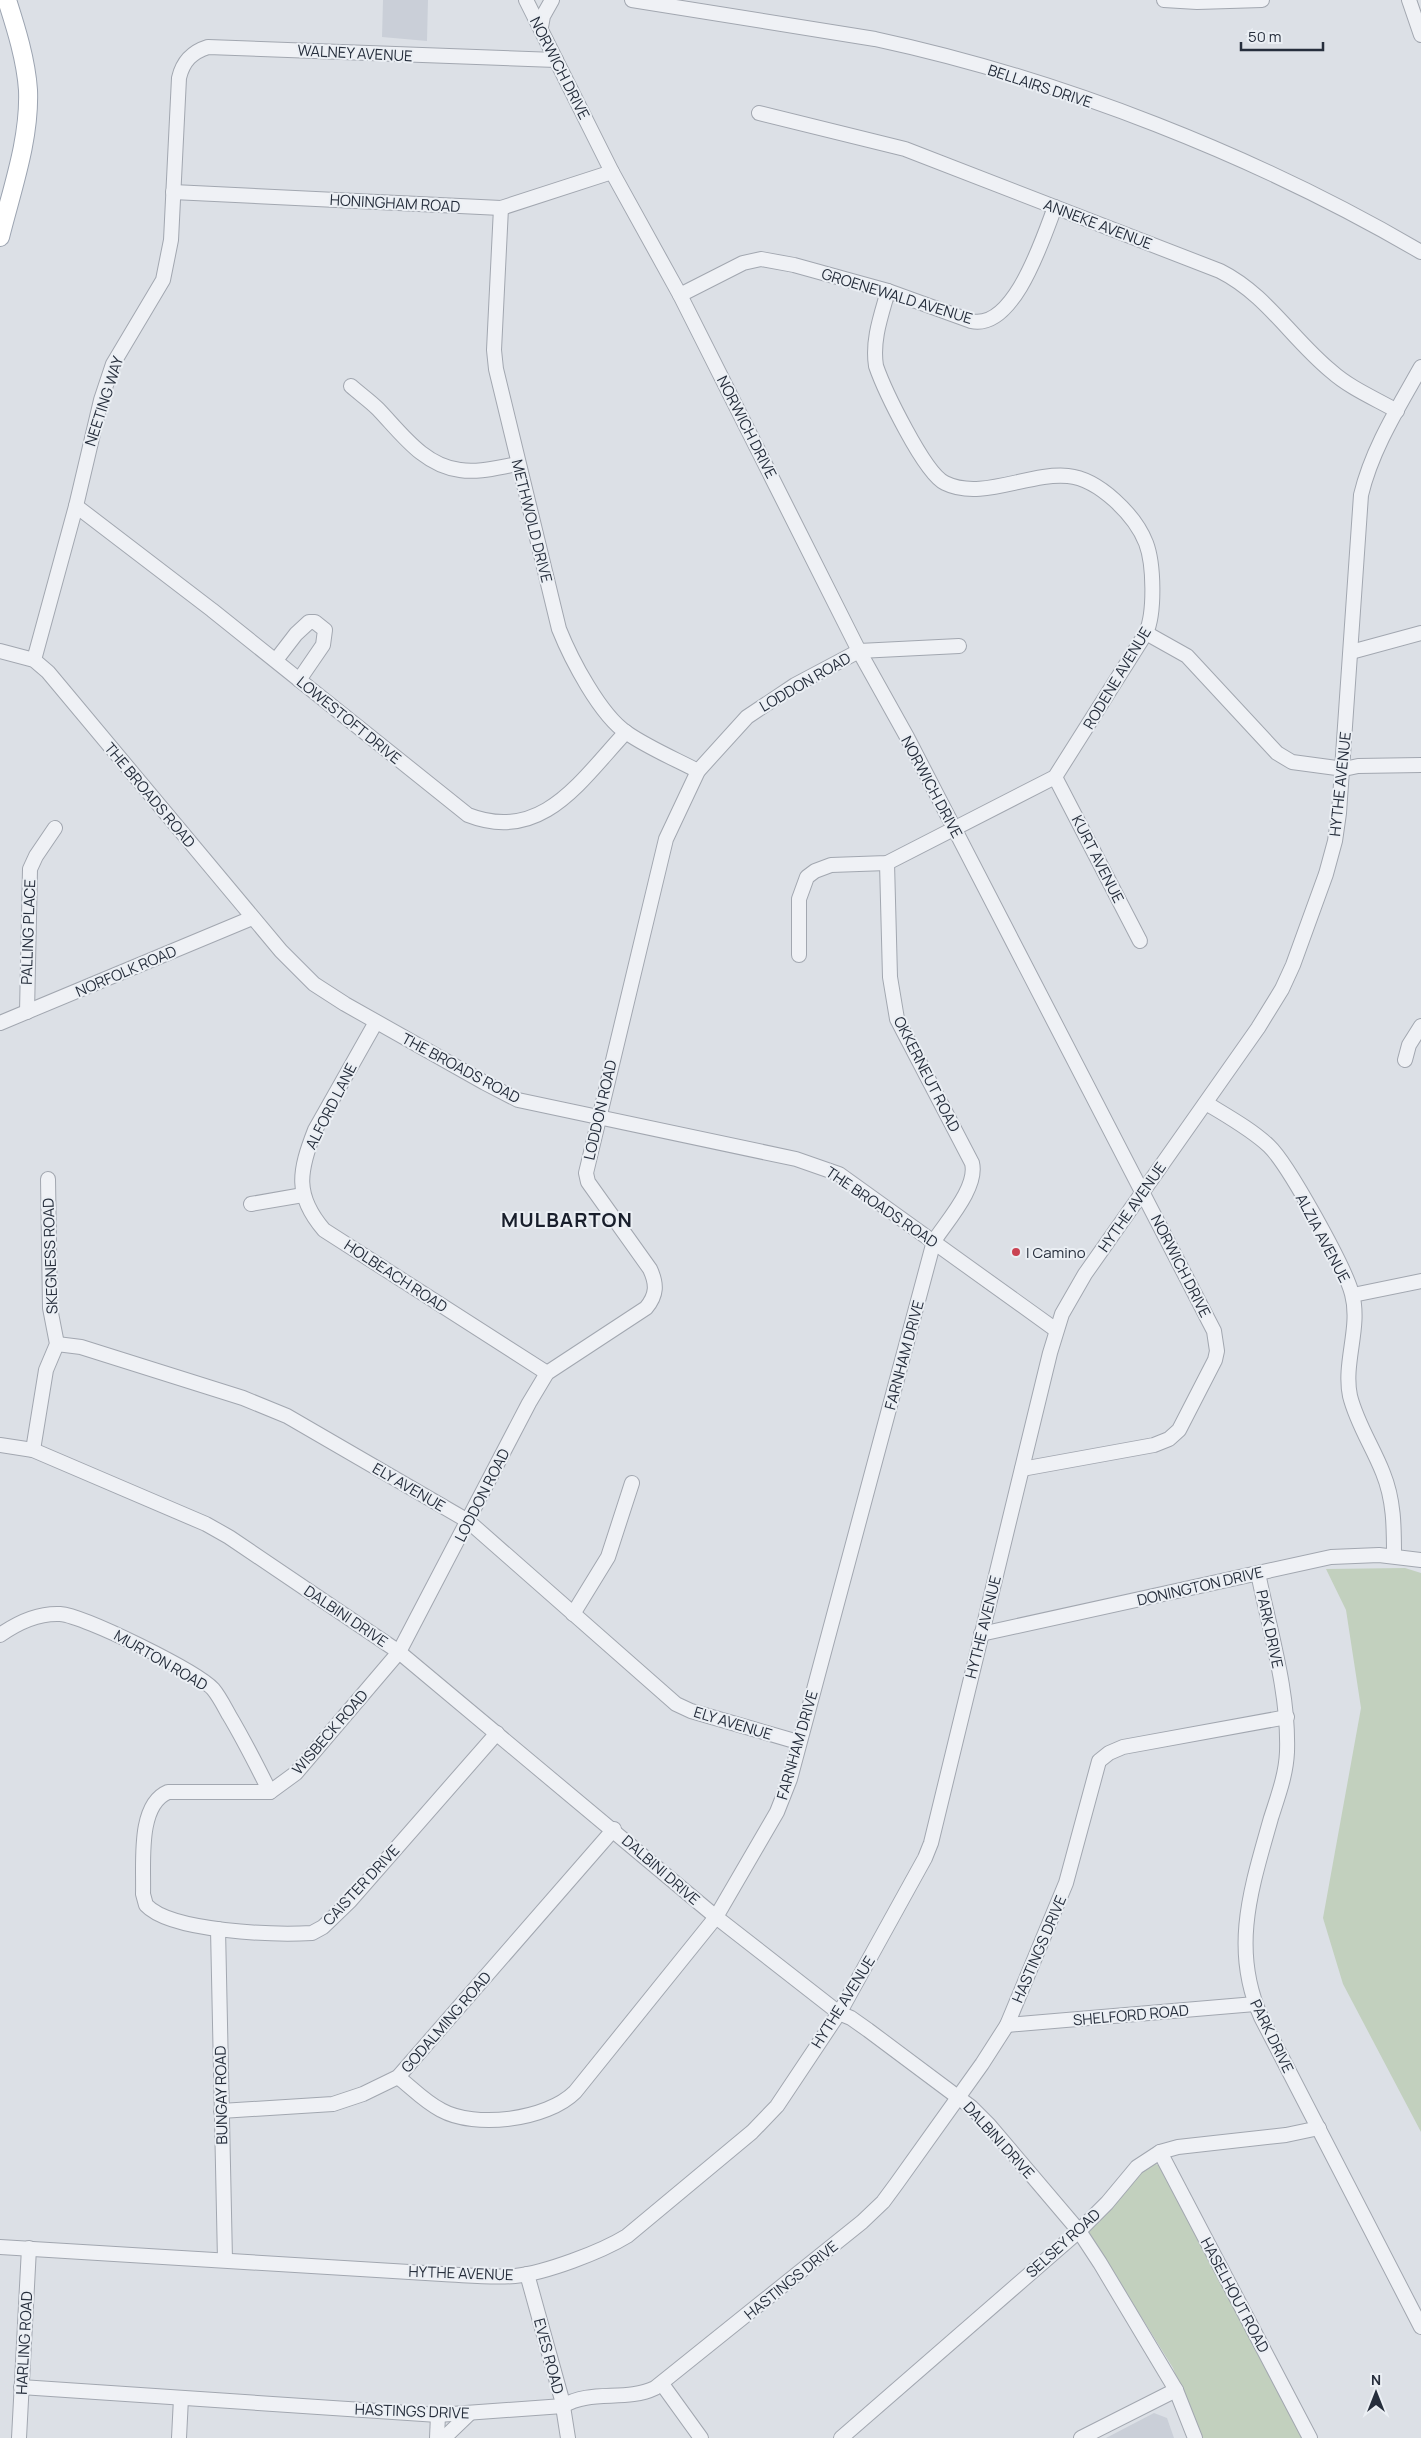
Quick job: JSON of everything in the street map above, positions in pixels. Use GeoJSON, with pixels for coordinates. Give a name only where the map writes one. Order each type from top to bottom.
{"type":"FeatureCollection","features":[{"type":"Feature","properties":{"kind":"main road"},"geometry":{"type":"LineString","coordinates":[[0,236],[3,214],[26,128],[28,101],[21,52],[7,2]]}},
{"type":"Feature","properties":{"kind":"street","name":"NORWICH DRIVE"},"geometry":{"type":"LineString","coordinates":[[526,0],[612,172],[680,295],[859,651],[954,829],[1214,1331],[1217,1351],[1213,1365],[1175,1434],[1165,1441],[1022,1469]]}},
{"type":"Feature","properties":{"kind":"street"},"geometry":{"type":"LineString","coordinates":[[540,27],[543,16],[552,0]]}},
{"type":"Feature","properties":{"kind":"street","name":"BELLAIRS DRIVE"},"geometry":{"type":"LineString","coordinates":[[632,0],[914,47],[1034,83],[1130,115],[1272,173],[1366,220],[1421,252]]}},
{"type":"Feature","properties":{"kind":"street"},"geometry":{"type":"LineString","coordinates":[[1164,0],[1197,2],[1262,0]]}},
{"type":"Feature","properties":{"kind":"street"},"geometry":{"type":"LineString","coordinates":[[1409,0],[1421,35]]}},
{"type":"Feature","properties":{"kind":"street","name":"WALNEY AVENUE"},"geometry":{"type":"LineString","coordinates":[[178,87],[180,71],[186,60],[194,53],[208,47],[556,60]]}},
{"type":"Feature","properties":{"kind":"street","name":"NEETING WAY"},"geometry":{"type":"LineString","coordinates":[[34,660],[76,506],[101,400],[113,364],[163,280],[167,270],[178,87]]}},
{"type":"Feature","properties":{"kind":"street","name":"ANNEKE AVENUE"},"geometry":{"type":"LineString","coordinates":[[759,114],[905,148],[1232,277],[1266,304],[1335,375],[1397,411]]}},
{"type":"Feature","properties":{"kind":"street","name":"HONINGHAM ROAD"},"geometry":{"type":"LineString","coordinates":[[173,192],[501,208],[612,172]]}},
{"type":"Feature","properties":{"kind":"street","name":"GROENEWALD AVENUE"},"geometry":{"type":"LineString","coordinates":[[680,295],[743,263],[761,259],[794,265],[888,292],[971,321],[982,322],[993,319],[1007,306],[1024,281],[1055,207]]}},
{"type":"Feature","properties":{"kind":"street","name":"METHWOLD DRIVE"},"geometry":{"type":"LineString","coordinates":[[501,208],[494,350],[518,464],[558,629],[586,682],[607,712],[626,732],[698,771]]}},
{"type":"Feature","properties":{"kind":"street","name":"RODENE AVENUE"},"geometry":{"type":"LineString","coordinates":[[888,292],[876,334],[876,366],[929,469],[945,484],[968,489],[1061,476],[1081,479],[1099,487],[1121,507],[1140,532],[1146,544],[1149,559],[1152,610],[1146,633],[1055,777]]}},
{"type":"Feature","properties":{"kind":"street","name":"HYTHE AVENUE"},"geometry":{"type":"LineString","coordinates":[[0,2247],[504,2277],[527,2274],[614,2244],[646,2222],[766,2119],[838,2013],[925,1858],[937,1819],[1056,1330],[1062,1314],[1085,1274],[1272,1007],[1293,965],[1335,841],[1344,768],[1361,495],[1368,467],[1421,367]]}},
{"type":"Feature","properties":{"kind":"street"},"geometry":{"type":"LineString","coordinates":[[351,386],[376,408],[402,436],[435,462],[458,470],[472,471],[518,464]]}},
{"type":"Feature","properties":{"kind":"street","name":"LOWESTOFT DRIVE"},"geometry":{"type":"LineString","coordinates":[[76,506],[276,660],[468,815],[485,822],[504,824],[528,820],[548,811],[578,784],[626,732]]}},
{"type":"Feature","properties":{"kind":"street"},"geometry":{"type":"LineString","coordinates":[[276,660],[303,626],[309,622],[325,630],[323,645],[299,680]]}},
{"type":"Feature","properties":{"kind":"street"},"geometry":{"type":"LineString","coordinates":[[1146,633],[1188,656],[1277,753],[1292,762],[1344,768],[1421,765]]}},
{"type":"Feature","properties":{"kind":"street"},"geometry":{"type":"LineString","coordinates":[[1351,652],[1421,633]]}},
{"type":"Feature","properties":{"kind":"street","name":"LODDON ROAD"},"geometry":{"type":"LineString","coordinates":[[399,1652],[529,1403],[547,1373],[646,1308],[653,1299],[656,1288],[650,1269],[588,1182],[588,1162],[666,839],[698,771],[747,717],[795,685],[859,651],[959,646]]}},
{"type":"Feature","properties":{"kind":"street","name":"THE BROADS ROAD"},"geometry":{"type":"LineString","coordinates":[[0,651],[34,660],[48,672],[252,918],[314,984],[376,1022],[518,1100],[796,1158],[819,1165],[838,1174],[1056,1330]]}},
{"type":"Feature","properties":{"kind":"street"},"geometry":{"type":"LineString","coordinates":[[799,955],[799,899],[807,877],[815,871],[830,865],[887,863],[1055,777]]}},
{"type":"Feature","properties":{"kind":"street","name":"KURT AVENUE"},"geometry":{"type":"LineString","coordinates":[[1055,777],[1140,940]]}},
{"type":"Feature","properties":{"kind":"street","name":"PALLING PLACE"},"geometry":{"type":"LineString","coordinates":[[26,1012],[30,869],[36,856],[55,828]]}},
{"type":"Feature","properties":{"kind":"street","name":"OKKERNEUT ROAD"},"geometry":{"type":"LineString","coordinates":[[887,863],[890,977],[893,1005],[897,1019],[974,1169],[969,1188],[934,1241]]}},
{"type":"Feature","properties":{"kind":"street","name":"NORFOLK ROAD"},"geometry":{"type":"LineString","coordinates":[[0,1023],[252,918]]}},
{"type":"Feature","properties":{"kind":"street","name":"ALFORD LANE"},"geometry":{"type":"LineString","coordinates":[[303,1195],[305,1160],[315,1130],[376,1022]]}},
{"type":"Feature","properties":{"kind":"street"},"geometry":{"type":"LineString","coordinates":[[1405,1060],[1409,1045],[1421,1026]]}},
{"type":"Feature","properties":{"kind":"street","name":"ALZIA AVENUE"},"geometry":{"type":"LineString","coordinates":[[1206,1103],[1256,1135],[1278,1155],[1322,1231],[1353,1295],[1348,1375],[1350,1393],[1354,1411],[1383,1472],[1391,1496],[1394,1556]]}},
{"type":"Feature","properties":{"kind":"street","name":"SKEGNESS ROAD"},"geometry":{"type":"LineString","coordinates":[[48,1179],[50,1308],[57,1344]]}},
{"type":"Feature","properties":{"kind":"street"},"geometry":{"type":"LineString","coordinates":[[251,1204],[303,1195]]}},
{"type":"Feature","properties":{"kind":"street","name":"HOLBEACH ROAD"},"geometry":{"type":"LineString","coordinates":[[303,1195],[306,1206],[324,1230],[547,1373]]}},
{"type":"Feature","properties":{"kind":"street","name":"FARNHAM DRIVE"},"geometry":{"type":"LineString","coordinates":[[398,2077],[440,2110],[459,2116],[510,2119],[551,2110],[575,2092],[716,1917],[777,1812],[790,1779],[798,1742],[934,1241]]}},
{"type":"Feature","properties":{"kind":"street"},"geometry":{"type":"LineString","coordinates":[[1353,1295],[1421,1281]]}},
{"type":"Feature","properties":{"kind":"street"},"geometry":{"type":"LineString","coordinates":[[33,1450],[46,1370],[57,1344]]}},
{"type":"Feature","properties":{"kind":"street","name":"ELY AVENUE"},"geometry":{"type":"LineString","coordinates":[[57,1344],[81,1346],[262,1405],[287,1416],[468,1522],[676,1704],[690,1711],[798,1742]]}},
{"type":"Feature","properties":{"kind":"street","name":"DALBINI DRIVE"},"geometry":{"type":"LineString","coordinates":[[0,1445],[33,1450],[180,1513],[221,1533],[399,1652],[614,1829],[716,1917],[838,2013],[851,2018],[959,2097],[989,2125],[1079,2231],[1105,2270],[1176,2390],[1195,2438]]}},
{"type":"Feature","properties":{"kind":"street"},"geometry":{"type":"LineString","coordinates":[[573,1614],[608,1556],[632,1483]]}},
{"type":"Feature","properties":{"kind":"street","name":"DONINGTON DRIVE"},"geometry":{"type":"LineString","coordinates":[[981,1634],[1331,1557],[1394,1556],[1421,1560]]}},
{"type":"Feature","properties":{"kind":"street","name":"PARK DRIVE"},"geometry":{"type":"LineString","coordinates":[[1258,1573],[1287,1717],[1284,1776],[1249,1898],[1245,1924],[1245,1956],[1255,2004],[1421,2327]]}},
{"type":"Feature","properties":{"kind":"street","name":"MURTON ROAD"},"geometry":{"type":"LineString","coordinates":[[0,1635],[14,1625],[37,1616],[58,1614],[76,1617],[112,1632],[186,1672],[213,1689],[270,1792]]}},
{"type":"Feature","properties":{"kind":"street","name":"WISBECK ROAD"},"geometry":{"type":"LineString","coordinates":[[270,1792],[296,1774],[399,1652]]}},
{"type":"Feature","properties":{"kind":"street","name":"HASTINGS DRIVE"},"geometry":{"type":"LineString","coordinates":[[21,2387],[438,2415],[563,2406],[577,2399],[642,2393],[662,2384],[869,2216],[897,2183],[959,2097],[1007,2025],[1066,1883],[1099,1762],[1109,1752],[1123,1747],[1287,1717]]}},
{"type":"Feature","properties":{"kind":"street","name":"CAISTER DRIVE"},"geometry":{"type":"LineString","coordinates":[[270,1792],[168,1792],[158,1796],[152,1804],[146,1824],[144,1894],[146,1905],[150,1910],[172,1919],[218,1929],[299,1934],[312,1933],[323,1927],[350,1901],[497,1733]]}},
{"type":"Feature","properties":{"kind":"street","name":"GODALMING ROAD"},"geometry":{"type":"LineString","coordinates":[[221,2111],[333,2104],[363,2094],[398,2077],[614,1829]]}},
{"type":"Feature","properties":{"kind":"street","name":"BUNGAY ROAD"},"geometry":{"type":"LineString","coordinates":[[218,1929],[225,2260]]}},
{"type":"Feature","properties":{"kind":"street","name":"SHELFORD ROAD"},"geometry":{"type":"LineString","coordinates":[[1007,2025],[1255,2004]]}},
{"type":"Feature","properties":{"kind":"street","name":"SELSEY ROAD"},"geometry":{"type":"LineString","coordinates":[[841,2438],[1079,2231],[1107,2203],[1137,2167],[1160,2152],[1178,2148],[1286,2135],[1319,2128]]}},
{"type":"Feature","properties":{"kind":"street","name":"HASELHOUT ROAD"},"geometry":{"type":"LineString","coordinates":[[1160,2152],[1310,2438]]}},
{"type":"Feature","properties":{"kind":"street","name":"HARLING ROAD"},"geometry":{"type":"LineString","coordinates":[[19,2438],[29,2248]]}},
{"type":"Feature","properties":{"kind":"street","name":"EVES ROAD"},"geometry":{"type":"LineString","coordinates":[[527,2274],[563,2406],[568,2438]]}},
{"type":"Feature","properties":{"kind":"street"},"geometry":{"type":"LineString","coordinates":[[662,2384],[701,2438]]}},
{"type":"Feature","properties":{"kind":"street"},"geometry":{"type":"LineString","coordinates":[[1081,2438],[1176,2390]]}},
{"type":"Feature","properties":{"kind":"street"},"geometry":{"type":"LineString","coordinates":[[178,2438],[181,2398]]}},
{"type":"Feature","properties":{"kind":"street"},"geometry":{"type":"LineString","coordinates":[[444,2438],[469,2414]]}},
{"type":"Feature","properties":{"kind":"street"},"geometry":{"type":"LineString","coordinates":[[437,2438],[438,2415]]}},
{"type":"Feature","properties":{"kind":"shaded area"},"geometry":{"type":"Polygon","coordinates":[[[383,0],[428,0],[427,41],[382,37],[383,0]]]}},
{"type":"Feature","properties":{"kind":"shaded area"},"geometry":{"type":"Polygon","coordinates":[[[1154,2413],[1167,2418],[1174,2438],[1106,2438],[1154,2413]]]}},
{"type":"Feature","properties":{"kind":"green space"},"geometry":{"type":"Polygon","coordinates":[[[1405,1568],[1421,1573],[1421,2132],[1343,1984],[1323,1918],[1361,1708],[1346,1610],[1326,1569],[1405,1568]]]}},
{"type":"Feature","properties":{"kind":"green space"},"geometry":{"type":"Polygon","coordinates":[[[1154,2163],[1160,2166],[1305,2438],[1199,2438],[1173,2368],[1088,2231],[1129,2176],[1154,2163]]]}},
{"type":"Feature","properties":{"kind":"place","name":"I Camino"},"geometry":{"type":"Point","coordinates":[1016,1252]}},
{"type":"Feature","properties":{"kind":"district","name":"MULBARTON"},"geometry":{"type":"Point","coordinates":[567,1219]}}]}
